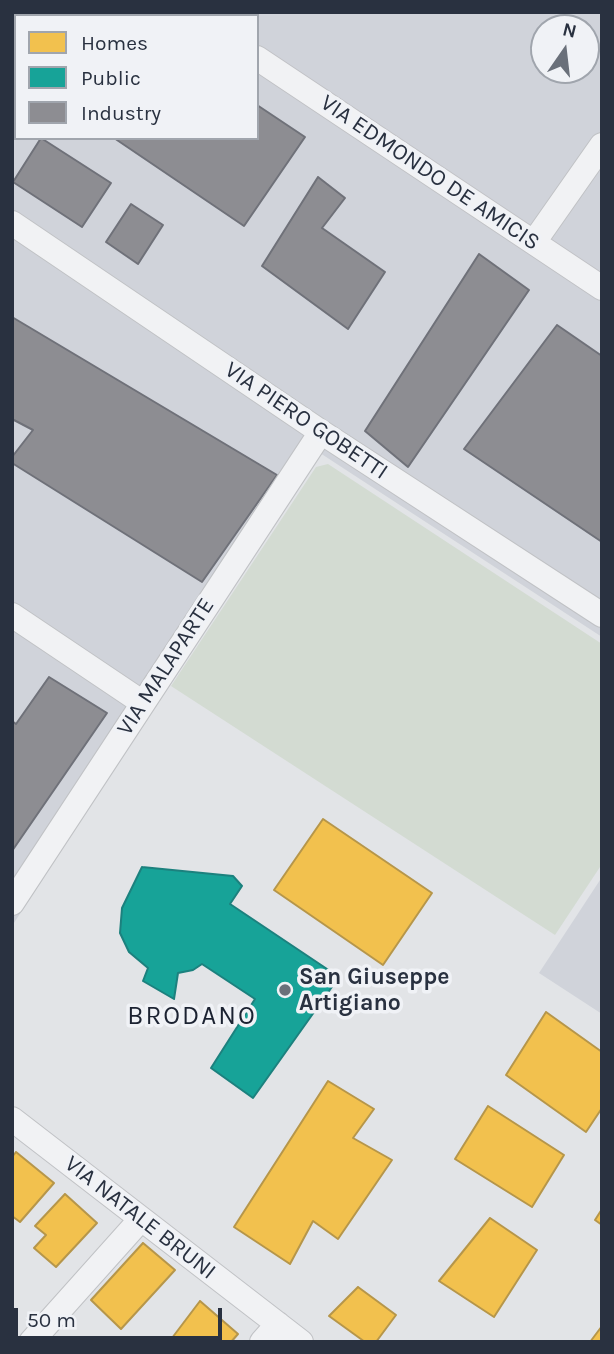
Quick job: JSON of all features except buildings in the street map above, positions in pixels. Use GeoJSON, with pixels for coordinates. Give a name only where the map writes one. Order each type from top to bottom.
{"type":"FeatureCollection","features":[{"type":"Feature","properties":{"kind":"street","name":"VIA EDMONDO DE AMICIS"},"geometry":{"type":"LineString","coordinates":[[259,59],[602,288]]}},
{"type":"Feature","properties":{"kind":"street"},"geometry":{"type":"LineString","coordinates":[[534,242],[602,145]]}},
{"type":"Feature","properties":{"kind":"street","name":"VIA PIERO GOBETTI"},"geometry":{"type":"LineString","coordinates":[[12,223],[321,432],[602,615]]}},
{"type":"Feature","properties":{"kind":"street","name":"VIA MALAPARTE"},"geometry":{"type":"LineString","coordinates":[[12,902],[321,432]]}},
{"type":"Feature","properties":{"kind":"street"},"geometry":{"type":"LineString","coordinates":[[12,615],[142,703]]}},
{"type":"Feature","properties":{"kind":"street","name":"VIA NATALE BRUNI"},"geometry":{"type":"LineString","coordinates":[[12,1119],[141,1219],[270,1333],[302,1342]]}},
{"type":"Feature","properties":{"kind":"street"},"geometry":{"type":"LineString","coordinates":[[31,1342],[141,1219]]}},
{"type":"Feature","properties":{"kind":"shaded area"},"geometry":{"type":"Polygon","coordinates":[[[12,12],[602,12],[602,637],[320,453],[12,926],[12,12]]]}},
{"type":"Feature","properties":{"kind":"shaded area"},"geometry":{"type":"Polygon","coordinates":[[[328,464],[602,644],[602,864],[555,935],[171,686],[316,467],[328,464]]]}},
{"type":"Feature","properties":{"kind":"shaded area"},"geometry":{"type":"Polygon","coordinates":[[[602,877],[602,1014],[539,973],[602,877]]]}},
{"type":"Feature","properties":{"kind":"place","name":"San Giuseppe Artigiano"},"geometry":{"type":"Point","coordinates":[285,990]}},
{"type":"Feature","properties":{"kind":"district","name":"BRODANO"},"geometry":{"type":"Point","coordinates":[192,1017]}}]}
